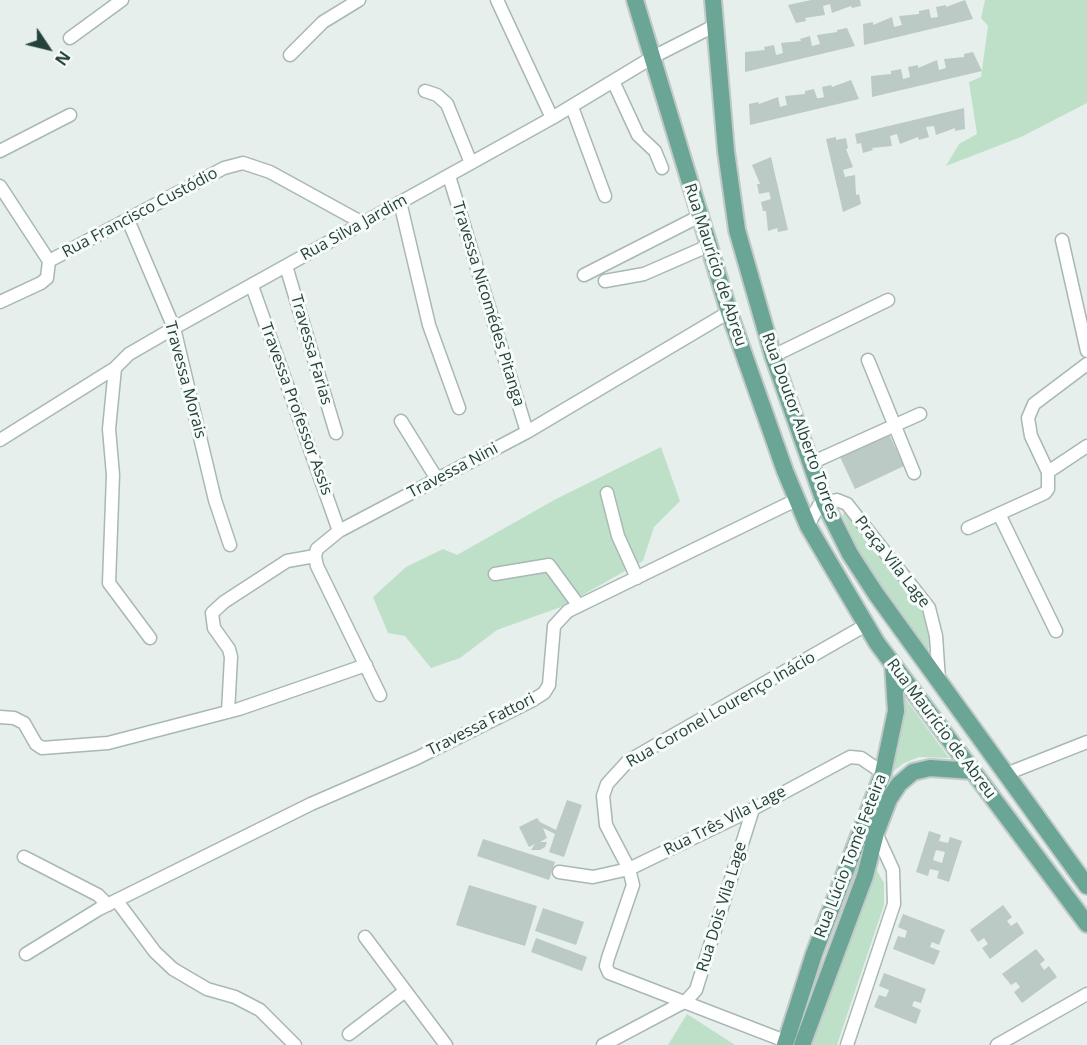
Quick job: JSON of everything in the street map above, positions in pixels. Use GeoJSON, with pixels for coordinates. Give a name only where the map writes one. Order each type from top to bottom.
{"type":"FeatureCollection","features":[{"type":"Feature","properties":{"kind":"main road","name":"Rua Maurício de Abreu"},"geometry":{"type":"LineString","coordinates":[[635,0],[698,217],[729,312],[796,500],[808,526],[866,625],[893,664],[1087,924]]}},
{"type":"Feature","properties":{"kind":"main road","name":"Rua Doutor Alberto Torres"},"geometry":{"type":"LineString","coordinates":[[713,0],[737,230],[773,356],[825,504],[850,554],[1087,886]]}},
{"type":"Feature","properties":{"kind":"main road","name":"Rua Lúcio Tomé Feteira"},"geometry":{"type":"LineString","coordinates":[[792,1044],[818,944],[883,773],[895,721],[893,664]]}},
{"type":"Feature","properties":{"kind":"main road","name":"Rua Lúcio Tomé Feteira"},"geometry":{"type":"LineString","coordinates":[[792,1044],[865,876],[876,833],[889,799],[899,784],[913,772],[940,768],[973,771]]}},
{"type":"Feature","properties":{"kind":"street"},"geometry":{"type":"LineString","coordinates":[[70,38],[122,0]]}},
{"type":"Feature","properties":{"kind":"street"},"geometry":{"type":"LineString","coordinates":[[290,55],[316,28],[336,12],[359,0]]}},
{"type":"Feature","properties":{"kind":"street"},"geometry":{"type":"LineString","coordinates":[[496,0],[552,118]]}},
{"type":"Feature","properties":{"kind":"street","name":"Rua Silva Jardim"},"geometry":{"type":"LineString","coordinates":[[0,440],[115,368],[129,354],[361,222],[552,118],[653,57],[714,26]]}},
{"type":"Feature","properties":{"kind":"street"},"geometry":{"type":"LineString","coordinates":[[613,81],[638,135],[655,151],[662,168]]}},
{"type":"Feature","properties":{"kind":"street"},"geometry":{"type":"LineString","coordinates":[[425,91],[437,95],[447,104],[471,163]]}},
{"type":"Feature","properties":{"kind":"street"},"geometry":{"type":"LineString","coordinates":[[572,106],[604,196]]}},
{"type":"Feature","properties":{"kind":"street"},"geometry":{"type":"LineString","coordinates":[[0,151],[70,115]]}},
{"type":"Feature","properties":{"kind":"street","name":"Rua Francisco Custódio"},"geometry":{"type":"LineString","coordinates":[[49,261],[224,168],[243,163],[270,172],[361,222]]}},
{"type":"Feature","properties":{"kind":"street","name":"Travessa Nicomédes Pitanga"},"geometry":{"type":"LineString","coordinates":[[449,176],[527,432]]}},
{"type":"Feature","properties":{"kind":"street"},"geometry":{"type":"LineString","coordinates":[[0,186],[49,261],[47,278],[41,284],[0,302]]}},
{"type":"Feature","properties":{"kind":"street"},"geometry":{"type":"LineString","coordinates":[[400,202],[429,325],[459,408]]}},
{"type":"Feature","properties":{"kind":"street"},"geometry":{"type":"LineString","coordinates":[[584,275],[698,217]]}},
{"type":"Feature","properties":{"kind":"street","name":"Travessa Morais"},"geometry":{"type":"LineString","coordinates":[[128,220],[174,328],[215,500],[230,545]]}},
{"type":"Feature","properties":{"kind":"street"},"geometry":{"type":"LineString","coordinates":[[1062,240],[1087,351]]}},
{"type":"Feature","properties":{"kind":"street"},"geometry":{"type":"LineString","coordinates":[[605,281],[644,274],[708,246]]}},
{"type":"Feature","properties":{"kind":"street","name":"Travessa Farias"},"geometry":{"type":"LineString","coordinates":[[286,266],[336,433]]}},
{"type":"Feature","properties":{"kind":"street","name":"Travessa Professor Assis"},"geometry":{"type":"LineString","coordinates":[[252,286],[339,531]]}},
{"type":"Feature","properties":{"kind":"street"},"geometry":{"type":"LineString","coordinates":[[773,356],[888,300]]}},
{"type":"Feature","properties":{"kind":"street","name":"Travessa Nini"},"geometry":{"type":"LineString","coordinates":[[315,556],[322,543],[339,531],[527,432],[729,312]]}},
{"type":"Feature","properties":{"kind":"street"},"geometry":{"type":"LineString","coordinates":[[868,360],[914,473]]}},
{"type":"Feature","properties":{"kind":"street"},"geometry":{"type":"LineString","coordinates":[[968,528],[1045,494],[1050,484],[1048,472],[1028,428],[1028,418],[1034,404],[1087,364]]}},
{"type":"Feature","properties":{"kind":"street"},"geometry":{"type":"LineString","coordinates":[[115,368],[109,429],[113,475],[109,584],[150,638]]}},
{"type":"Feature","properties":{"kind":"street"},"geometry":{"type":"LineString","coordinates":[[811,464],[920,414]]}},
{"type":"Feature","properties":{"kind":"street"},"geometry":{"type":"LineString","coordinates":[[401,421],[437,479]]}},
{"type":"Feature","properties":{"kind":"street"},"geometry":{"type":"LineString","coordinates":[[1048,472],[1087,446]]}},
{"type":"Feature","properties":{"kind":"street"},"geometry":{"type":"LineString","coordinates":[[607,492],[618,536],[637,578]]}},
{"type":"Feature","properties":{"kind":"street","name":"Travessa Fattori"},"geometry":{"type":"LineString","coordinates":[[26,954],[113,903],[311,804],[417,758],[538,696],[549,685],[551,678],[554,626],[568,611],[796,500]]}},
{"type":"Feature","properties":{"kind":"street","name":"Praça Vila Lage"},"geometry":{"type":"LineString","coordinates":[[825,504],[837,500],[847,504],[929,608],[936,636],[939,681]]}},
{"type":"Feature","properties":{"kind":"street"},"geometry":{"type":"LineString","coordinates":[[808,526],[815,510],[825,504]]}},
{"type":"Feature","properties":{"kind":"street"},"geometry":{"type":"LineString","coordinates":[[999,514],[1056,631]]}},
{"type":"Feature","properties":{"kind":"street"},"geometry":{"type":"LineString","coordinates":[[228,712],[231,657],[229,650],[214,628],[212,613],[224,602],[287,561],[315,556],[317,566],[380,695]]}},
{"type":"Feature","properties":{"kind":"street"},"geometry":{"type":"LineString","coordinates":[[495,573],[549,565],[579,606]]}},
{"type":"Feature","properties":{"kind":"street","name":"Rua Coronel Lourenço Inácio"},"geometry":{"type":"LineString","coordinates":[[686,1001],[609,973],[606,966],[633,885],[629,869],[606,825],[603,806],[607,784],[628,761],[866,625]]}},
{"type":"Feature","properties":{"kind":"street"},"geometry":{"type":"LineString","coordinates":[[0,717],[24,723],[36,744],[49,748],[108,743],[228,712],[366,665]]}},
{"type":"Feature","properties":{"kind":"street"},"geometry":{"type":"LineString","coordinates":[[1006,774],[1087,742]]}},
{"type":"Feature","properties":{"kind":"street","name":"Rua Três Vila Lage"},"geometry":{"type":"LineString","coordinates":[[559,872],[594,877],[629,869],[753,809],[850,757],[861,758],[883,773]]}},
{"type":"Feature","properties":{"kind":"street","name":"Rua Dois Vila Lage"},"geometry":{"type":"LineString","coordinates":[[686,1001],[696,990],[753,809]]}},
{"type":"Feature","properties":{"kind":"street"},"geometry":{"type":"LineString","coordinates":[[847,1045],[894,904],[893,870],[876,833]]}},
{"type":"Feature","properties":{"kind":"street"},"geometry":{"type":"LineString","coordinates":[[24,857],[113,903],[155,952],[173,969],[207,989],[235,997],[260,1010],[295,1045]]}},
{"type":"Feature","properties":{"kind":"street"},"geometry":{"type":"LineString","coordinates":[[365,937],[404,992],[446,1045]]}},
{"type":"Feature","properties":{"kind":"street"},"geometry":{"type":"LineString","coordinates":[[348,1034],[404,992]]}},
{"type":"Feature","properties":{"kind":"street"},"geometry":{"type":"LineString","coordinates":[[996,1045],[1087,994]]}},
{"type":"Feature","properties":{"kind":"street"},"geometry":{"type":"LineString","coordinates":[[603,1045],[686,1001],[792,1044]]}},
{"type":"Feature","properties":{"kind":"green space"},"geometry":{"type":"Polygon","coordinates":[[[985,0],[1087,0],[1087,103],[1021,137],[946,166],[959,144],[977,134],[969,82],[981,77],[988,26],[981,18],[985,0]]]}},
{"type":"Feature","properties":{"kind":"green space"},"geometry":{"type":"Polygon","coordinates":[[[661,447],[680,501],[654,527],[643,561],[561,607],[497,630],[460,658],[431,668],[405,636],[388,633],[373,597],[406,567],[443,549],[457,555],[556,499],[661,447]]]}},
{"type":"Feature","properties":{"kind":"green space"},"geometry":{"type":"Polygon","coordinates":[[[844,511],[924,612],[931,645],[928,649],[923,648],[859,552],[843,516],[844,511]]]}},
{"type":"Feature","properties":{"kind":"green space"},"geometry":{"type":"Polygon","coordinates":[[[902,694],[949,758],[919,757],[904,763],[891,773],[899,746],[902,694]]]}},
{"type":"Feature","properties":{"kind":"green space"},"geometry":{"type":"Polygon","coordinates":[[[873,864],[884,883],[884,905],[837,1045],[808,1045],[873,864]]]}},
{"type":"Feature","properties":{"kind":"green space"},"geometry":{"type":"Polygon","coordinates":[[[687,1014],[735,1045],[668,1045],[687,1014]]]}},
{"type":"Feature","properties":{"kind":"building"},"geometry":{"type":"Polygon","coordinates":[[[811,0],[860,0],[861,6],[852,8],[851,6],[832,13],[830,4],[823,6],[825,15],[805,18],[806,21],[796,23],[788,5],[811,0]]]}},
{"type":"Feature","properties":{"kind":"building"},"geometry":{"type":"Polygon","coordinates":[[[965,0],[973,19],[864,45],[863,24],[873,22],[873,25],[892,17],[894,27],[902,25],[899,16],[919,14],[919,11],[929,9],[931,18],[938,17],[936,7],[946,5],[946,7],[965,0]]]}},
{"type":"Feature","properties":{"kind":"building"},"geometry":{"type":"Polygon","coordinates":[[[847,28],[855,46],[745,72],[745,52],[765,50],[764,47],[774,45],[776,55],[783,53],[781,43],[801,41],[800,39],[810,36],[812,46],[820,44],[817,35],[847,28]]]}},
{"type":"Feature","properties":{"kind":"building"},"geometry":{"type":"Polygon","coordinates":[[[973,52],[982,71],[872,97],[871,76],[891,74],[891,71],[901,69],[903,79],[910,77],[908,67],[918,65],[918,68],[937,60],[939,70],[946,68],[944,59],[964,57],[964,54],[973,52]]]}},
{"type":"Feature","properties":{"kind":"building"},"geometry":{"type":"Polygon","coordinates":[[[851,80],[859,99],[750,125],[749,104],[758,102],[759,104],[778,97],[780,107],[787,105],[785,96],[805,94],[805,91],[814,89],[817,98],[820,98],[824,97],[822,87],[831,85],[832,87],[851,80]]]}},
{"type":"Feature","properties":{"kind":"building"},"geometry":{"type":"Polygon","coordinates":[[[964,108],[965,129],[955,131],[955,128],[936,135],[934,126],[926,127],[929,137],[919,140],[918,137],[900,144],[897,134],[890,136],[892,146],[872,148],[873,150],[863,153],[861,143],[857,144],[855,134],[964,108]]]}},
{"type":"Feature","properties":{"kind":"building"},"geometry":{"type":"Polygon","coordinates":[[[836,137],[836,140],[846,138],[848,148],[846,149],[853,167],[843,170],[845,177],[855,175],[856,195],[859,194],[861,204],[843,212],[826,139],[836,137]]]}},
{"type":"Feature","properties":{"kind":"building"},"geometry":{"type":"Polygon","coordinates":[[[771,157],[788,230],[778,232],[777,228],[768,231],[766,211],[763,211],[761,202],[771,199],[769,192],[759,194],[757,184],[760,184],[752,165],[771,157]]]}},
{"type":"Feature","properties":{"kind":"building"},"geometry":{"type":"Polygon","coordinates":[[[889,434],[904,466],[855,489],[840,457],[889,434]]]}},
{"type":"Feature","properties":{"kind":"building"},"geometry":{"type":"Polygon","coordinates":[[[567,800],[582,805],[564,857],[549,852],[555,834],[543,828],[547,838],[540,842],[547,842],[545,847],[540,850],[531,850],[535,844],[529,847],[519,827],[537,818],[556,830],[567,800]]]}},
{"type":"Feature","properties":{"kind":"building"},"geometry":{"type":"Polygon","coordinates":[[[929,831],[941,835],[939,841],[948,843],[950,837],[962,841],[949,882],[937,878],[939,871],[930,869],[928,876],[916,872],[929,831]],[[936,850],[933,860],[942,863],[945,852],[936,850]]]}},
{"type":"Feature","properties":{"kind":"building"},"geometry":{"type":"Polygon","coordinates":[[[483,839],[555,862],[549,880],[477,856],[483,839]]]}},
{"type":"Feature","properties":{"kind":"building"},"geometry":{"type":"Polygon","coordinates":[[[469,885],[537,906],[525,946],[456,925],[469,885]]]}},
{"type":"Feature","properties":{"kind":"building"},"geometry":{"type":"Polygon","coordinates":[[[1003,905],[1012,917],[1007,921],[1011,926],[1017,922],[1024,933],[990,959],[982,948],[988,944],[984,938],[978,942],[970,930],[1003,905]]]}},
{"type":"Feature","properties":{"kind":"building"},"geometry":{"type":"Polygon","coordinates":[[[543,908],[584,922],[576,945],[535,931],[543,908]]]}},
{"type":"Feature","properties":{"kind":"building"},"geometry":{"type":"Polygon","coordinates":[[[903,914],[945,930],[939,945],[932,942],[930,947],[940,951],[934,965],[893,949],[898,936],[905,938],[907,931],[898,927],[903,914]]]}},
{"type":"Feature","properties":{"kind":"building"},"geometry":{"type":"Polygon","coordinates":[[[536,938],[587,957],[582,971],[531,952],[536,938]]]}},
{"type":"Feature","properties":{"kind":"building"},"geometry":{"type":"Polygon","coordinates":[[[1036,949],[1045,960],[1040,964],[1044,970],[1049,966],[1057,977],[1022,1003],[1014,992],[1020,987],[1016,982],[1011,985],[1002,974],[1036,949]]]}},
{"type":"Feature","properties":{"kind":"building"},"geometry":{"type":"Polygon","coordinates":[[[884,973],[926,989],[921,1003],[914,1001],[912,1006],[921,1010],[916,1024],[874,1007],[879,995],[886,997],[889,990],[879,986],[884,973]]]}}]}
